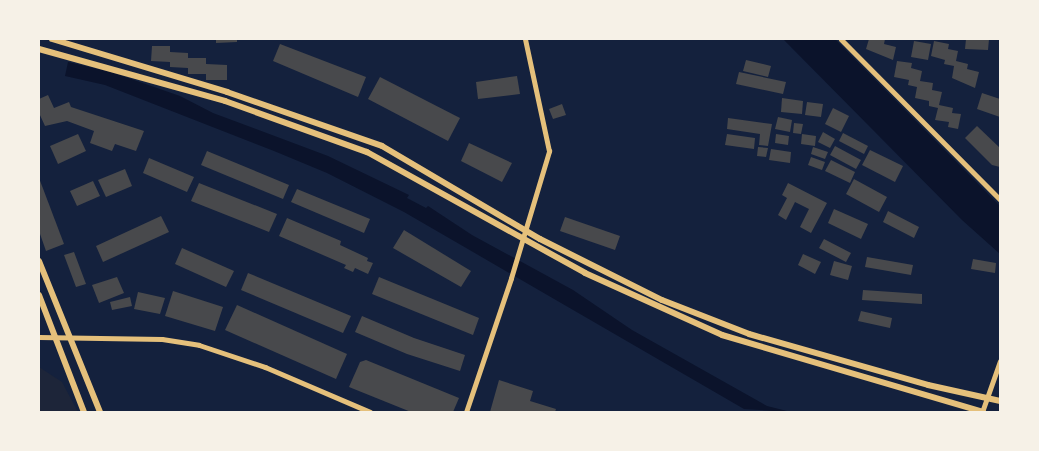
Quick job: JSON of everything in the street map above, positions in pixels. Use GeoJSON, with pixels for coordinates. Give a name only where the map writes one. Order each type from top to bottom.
{"type":"FeatureCollection","features":[{"type":"Feature","properties":{"kind":"main road"},"geometry":{"type":"LineString","coordinates":[[52,39],[227,92],[382,146],[526,231],[662,300],[749,334],[918,382],[1000,401]]}},
{"type":"Feature","properties":{"kind":"main road"},"geometry":{"type":"LineString","coordinates":[[39,49],[225,101],[367,152],[584,273],[722,335],[983,412]]}},
{"type":"Feature","properties":{"kind":"main road"},"geometry":{"type":"LineString","coordinates":[[39,260],[73,339],[100,412]]}},
{"type":"Feature","properties":{"kind":"main road"},"geometry":{"type":"LineString","coordinates":[[39,294],[84,412]]}},
{"type":"Feature","properties":{"kind":"street"},"geometry":{"type":"LineString","coordinates":[[466,412],[520,253],[549,151],[525,39]]}},
{"type":"Feature","properties":{"kind":"street"},"geometry":{"type":"LineString","coordinates":[[841,39],[1000,199]]}},
{"type":"Feature","properties":{"kind":"street"},"geometry":{"type":"LineString","coordinates":[[39,337],[162,339],[199,345],[265,367],[370,412]]}},
{"type":"Feature","properties":{"kind":"street"},"geometry":{"type":"LineString","coordinates":[[983,412],[1000,361]]}},
{"type":"Feature","properties":{"kind":"shaded area"},"geometry":{"type":"Polygon","coordinates":[[[783,39],[835,39],[1000,206],[1000,254],[962,220],[783,39]]]}},
{"type":"Feature","properties":{"kind":"shaded area"},"geometry":{"type":"Polygon","coordinates":[[[68,62],[111,72],[180,96],[213,113],[328,156],[409,195],[407,198],[426,208],[428,206],[472,235],[573,290],[632,330],[767,406],[791,412],[744,409],[404,212],[327,173],[274,151],[105,85],[65,76],[68,62]]]}},
{"type":"Feature","properties":{"kind":"shaded area"},"geometry":{"type":"Polygon","coordinates":[[[39,367],[62,382],[78,412],[39,412],[39,367]]]}},
{"type":"Feature","properties":{"kind":"building"},"geometry":{"type":"Polygon","coordinates":[[[216,39],[237,39],[237,42],[216,43],[216,39]]]}},
{"type":"Feature","properties":{"kind":"building"},"geometry":{"type":"Polygon","coordinates":[[[869,39],[885,39],[884,44],[896,47],[893,60],[866,49],[869,39]]]}},
{"type":"Feature","properties":{"kind":"building"},"geometry":{"type":"Polygon","coordinates":[[[966,39],[989,39],[988,50],[965,49],[966,39]]]}},
{"type":"Feature","properties":{"kind":"building"},"geometry":{"type":"Polygon","coordinates":[[[914,41],[931,44],[928,60],[911,57],[914,41]]]}},
{"type":"Feature","properties":{"kind":"building"},"geometry":{"type":"Polygon","coordinates":[[[934,41],[949,44],[948,49],[958,51],[956,61],[968,64],[967,69],[979,72],[975,88],[952,78],[954,66],[944,64],[945,60],[931,56],[934,41]]]}},
{"type":"Feature","properties":{"kind":"building"},"geometry":{"type":"Polygon","coordinates":[[[280,44],[366,77],[358,97],[273,61],[280,44]]]}},
{"type":"Feature","properties":{"kind":"building"},"geometry":{"type":"Polygon","coordinates":[[[152,46],[170,46],[170,52],[188,53],[188,58],[206,58],[206,64],[227,65],[227,80],[206,80],[206,74],[188,74],[188,68],[170,67],[170,62],[151,61],[152,46]]]}},
{"type":"Feature","properties":{"kind":"building"},"geometry":{"type":"Polygon","coordinates":[[[746,60],[771,66],[768,77],[743,71],[746,60]]]}},
{"type":"Feature","properties":{"kind":"building"},"geometry":{"type":"Polygon","coordinates":[[[897,61],[912,63],[911,68],[922,71],[920,81],[933,83],[932,90],[942,92],[939,105],[953,108],[952,113],[961,114],[958,129],[948,127],[949,122],[935,120],[938,108],[929,106],[929,101],[915,98],[917,87],[908,85],[909,80],[894,77],[897,61]]]}},
{"type":"Feature","properties":{"kind":"building"},"geometry":{"type":"Polygon","coordinates":[[[739,72],[786,82],[783,94],[736,84],[739,72]]]}},
{"type":"Feature","properties":{"kind":"building"},"geometry":{"type":"Polygon","coordinates":[[[517,76],[520,94],[478,99],[476,82],[517,76]]]}},
{"type":"Feature","properties":{"kind":"building"},"geometry":{"type":"Polygon","coordinates":[[[380,77],[460,118],[448,141],[368,99],[380,77]]]}},
{"type":"Feature","properties":{"kind":"building"},"geometry":{"type":"Polygon","coordinates":[[[982,93],[1000,99],[1000,117],[977,109],[982,93]]]}},
{"type":"Feature","properties":{"kind":"building"},"geometry":{"type":"Polygon","coordinates":[[[48,95],[54,108],[69,102],[71,107],[144,131],[136,151],[115,144],[112,151],[90,143],[94,131],[67,121],[45,126],[39,113],[39,99],[48,95]]]}},
{"type":"Feature","properties":{"kind":"building"},"geometry":{"type":"Polygon","coordinates":[[[782,98],[803,101],[802,114],[781,112],[782,98]]]}},
{"type":"Feature","properties":{"kind":"building"},"geometry":{"type":"Polygon","coordinates":[[[807,102],[823,104],[821,117],[805,115],[807,102]]]}},
{"type":"Feature","properties":{"kind":"building"},"geometry":{"type":"Polygon","coordinates":[[[562,104],[566,115],[553,119],[549,109],[562,104]]]}},
{"type":"Feature","properties":{"kind":"building"},"geometry":{"type":"Polygon","coordinates":[[[833,108],[849,116],[841,132],[825,124],[833,108]]]}},
{"type":"Feature","properties":{"kind":"building"},"geometry":{"type":"Polygon","coordinates":[[[778,117],[792,120],[790,132],[775,129],[778,117]]]}},
{"type":"Feature","properties":{"kind":"building"},"geometry":{"type":"Polygon","coordinates":[[[728,118],[772,124],[768,146],[759,145],[760,134],[727,129],[728,118]]]}},
{"type":"Feature","properties":{"kind":"building"},"geometry":{"type":"Polygon","coordinates":[[[794,123],[803,124],[801,134],[793,133],[794,123]]]}},
{"type":"Feature","properties":{"kind":"building"},"geometry":{"type":"Polygon","coordinates":[[[977,126],[1000,148],[1000,167],[992,165],[965,138],[977,126]]]}},
{"type":"Feature","properties":{"kind":"building"},"geometry":{"type":"Polygon","coordinates":[[[823,132],[835,139],[830,148],[818,142],[823,132]]]}},
{"type":"Feature","properties":{"kind":"building"},"geometry":{"type":"Polygon","coordinates":[[[843,133],[868,146],[864,154],[839,141],[843,133]]]}},
{"type":"Feature","properties":{"kind":"building"},"geometry":{"type":"Polygon","coordinates":[[[78,134],[86,151],[58,164],[50,146],[78,134]]]}},
{"type":"Feature","properties":{"kind":"building"},"geometry":{"type":"Polygon","coordinates":[[[727,134],[755,138],[754,149],[725,145],[727,134]]]}},
{"type":"Feature","properties":{"kind":"building"},"geometry":{"type":"Polygon","coordinates":[[[776,134],[789,136],[788,145],[775,143],[776,134]]]}},
{"type":"Feature","properties":{"kind":"building"},"geometry":{"type":"Polygon","coordinates":[[[802,134],[816,136],[815,146],[801,144],[802,134]]]}},
{"type":"Feature","properties":{"kind":"building"},"geometry":{"type":"Polygon","coordinates":[[[469,143],[512,163],[502,182],[461,161],[469,143]]]}},
{"type":"Feature","properties":{"kind":"building"},"geometry":{"type":"Polygon","coordinates":[[[835,146],[861,160],[856,169],[830,155],[835,146]]]}},
{"type":"Feature","properties":{"kind":"building"},"geometry":{"type":"Polygon","coordinates":[[[758,147],[768,148],[766,157],[757,156],[758,147]]]}},
{"type":"Feature","properties":{"kind":"building"},"geometry":{"type":"Polygon","coordinates":[[[813,147],[828,152],[825,159],[811,154],[813,147]]]}},
{"type":"Feature","properties":{"kind":"building"},"geometry":{"type":"Polygon","coordinates":[[[771,149],[791,152],[790,163],[769,160],[771,149]]]}},
{"type":"Feature","properties":{"kind":"building"},"geometry":{"type":"Polygon","coordinates":[[[870,150],[903,166],[895,182],[862,165],[870,150]]]}},
{"type":"Feature","properties":{"kind":"building"},"geometry":{"type":"Polygon","coordinates":[[[207,151],[289,185],[283,199],[201,165],[207,151]]]}},
{"type":"Feature","properties":{"kind":"building"},"geometry":{"type":"Polygon","coordinates":[[[811,157],[825,162],[822,170],[808,165],[811,157]]]}},
{"type":"Feature","properties":{"kind":"building"},"geometry":{"type":"Polygon","coordinates":[[[149,158],[194,177],[187,192],[143,173],[149,158]]]}},
{"type":"Feature","properties":{"kind":"building"},"geometry":{"type":"Polygon","coordinates":[[[831,160],[855,172],[850,183],[825,171],[831,160]]]}},
{"type":"Feature","properties":{"kind":"building"},"geometry":{"type":"Polygon","coordinates":[[[125,169],[132,186],[106,197],[98,180],[125,169]]]}},
{"type":"Feature","properties":{"kind":"building"},"geometry":{"type":"Polygon","coordinates":[[[39,178],[64,244],[46,251],[39,231],[39,178]]]}},
{"type":"Feature","properties":{"kind":"building"},"geometry":{"type":"Polygon","coordinates":[[[854,179],[887,197],[879,212],[846,194],[854,179]]]}},
{"type":"Feature","properties":{"kind":"building"},"geometry":{"type":"Polygon","coordinates":[[[93,181],[100,196],[77,206],[70,191],[93,181]]]}},
{"type":"Feature","properties":{"kind":"building"},"geometry":{"type":"Polygon","coordinates":[[[199,183],[277,214],[269,232],[191,201],[199,183]]]}},
{"type":"Feature","properties":{"kind":"building"},"geometry":{"type":"Polygon","coordinates":[[[788,183],[827,203],[811,233],[800,227],[809,209],[795,202],[786,220],[778,215],[787,198],[782,195],[788,183]]]}},
{"type":"Feature","properties":{"kind":"building"},"geometry":{"type":"Polygon","coordinates":[[[297,189],[370,219],[364,233],[291,202],[297,189]]]}},
{"type":"Feature","properties":{"kind":"building"},"geometry":{"type":"Polygon","coordinates":[[[834,209],[868,224],[861,239],[828,223],[834,209]]]}},
{"type":"Feature","properties":{"kind":"building"},"geometry":{"type":"Polygon","coordinates":[[[888,211],[919,227],[914,238],[883,222],[888,211]]]}},
{"type":"Feature","properties":{"kind":"building"},"geometry":{"type":"Polygon","coordinates":[[[161,216],[169,232],[103,262],[96,246],[161,216]]]}},
{"type":"Feature","properties":{"kind":"building"},"geometry":{"type":"Polygon","coordinates":[[[565,217],[620,236],[615,250],[560,231],[565,217]]]}},
{"type":"Feature","properties":{"kind":"building"},"geometry":{"type":"Polygon","coordinates":[[[287,218],[341,241],[340,245],[368,258],[367,261],[373,263],[368,274],[355,268],[353,272],[344,268],[346,265],[279,236],[287,218]]]}},
{"type":"Feature","properties":{"kind":"building"},"geometry":{"type":"Polygon","coordinates":[[[404,230],[471,271],[461,287],[393,248],[404,230]]]}},
{"type":"Feature","properties":{"kind":"building"},"geometry":{"type":"Polygon","coordinates":[[[824,239],[851,253],[846,262],[819,248],[824,239]]]}},
{"type":"Feature","properties":{"kind":"building"},"geometry":{"type":"Polygon","coordinates":[[[182,248],[234,271],[226,287],[175,264],[182,248]]]}},
{"type":"Feature","properties":{"kind":"building"},"geometry":{"type":"Polygon","coordinates":[[[74,252],[86,284],[76,287],[64,255],[74,252]]]}},
{"type":"Feature","properties":{"kind":"building"},"geometry":{"type":"Polygon","coordinates":[[[803,254],[821,262],[815,274],[798,265],[803,254]]]}},
{"type":"Feature","properties":{"kind":"building"},"geometry":{"type":"Polygon","coordinates":[[[867,257],[913,265],[911,275],[865,267],[867,257]]]}},
{"type":"Feature","properties":{"kind":"building"},"geometry":{"type":"Polygon","coordinates":[[[973,259],[996,263],[995,273],[971,269],[973,259]]]}},
{"type":"Feature","properties":{"kind":"building"},"geometry":{"type":"Polygon","coordinates":[[[834,261],[852,266],[848,280],[830,275],[834,261]]]}},
{"type":"Feature","properties":{"kind":"building"},"geometry":{"type":"Polygon","coordinates":[[[248,273],[351,316],[343,333],[241,290],[248,273]]]}},
{"type":"Feature","properties":{"kind":"building"},"geometry":{"type":"Polygon","coordinates":[[[117,277],[124,293],[99,303],[92,285],[117,277]]]}},
{"type":"Feature","properties":{"kind":"building"},"geometry":{"type":"Polygon","coordinates":[[[379,277],[479,318],[473,335],[372,294],[379,277]]]}},
{"type":"Feature","properties":{"kind":"building"},"geometry":{"type":"Polygon","coordinates":[[[863,290],[922,294],[922,304],[862,300],[863,290]]]}},
{"type":"Feature","properties":{"kind":"building"},"geometry":{"type":"Polygon","coordinates":[[[173,291],[223,307],[215,331],[165,316],[173,291]]]}},
{"type":"Feature","properties":{"kind":"building"},"geometry":{"type":"Polygon","coordinates":[[[138,292],[165,298],[160,314],[134,309],[138,292]]]}},
{"type":"Feature","properties":{"kind":"building"},"geometry":{"type":"Polygon","coordinates":[[[130,297],[132,306],[112,310],[110,302],[130,297]]]}},
{"type":"Feature","properties":{"kind":"building"},"geometry":{"type":"Polygon","coordinates":[[[237,305],[347,354],[336,379],[225,330],[237,305]]]}},
{"type":"Feature","properties":{"kind":"building"},"geometry":{"type":"Polygon","coordinates":[[[861,311],[892,318],[890,328],[858,321],[861,311]]]}},
{"type":"Feature","properties":{"kind":"building"},"geometry":{"type":"Polygon","coordinates":[[[362,316],[414,338],[465,355],[460,371],[407,354],[355,332],[362,316]]]}},
{"type":"Feature","properties":{"kind":"building"},"geometry":{"type":"Polygon","coordinates":[[[366,360],[459,398],[453,412],[411,412],[349,387],[360,362],[366,360]]]}},
{"type":"Feature","properties":{"kind":"building"},"geometry":{"type":"Polygon","coordinates":[[[499,380],[533,391],[530,401],[556,409],[555,412],[490,412],[499,380]]]}}]}
